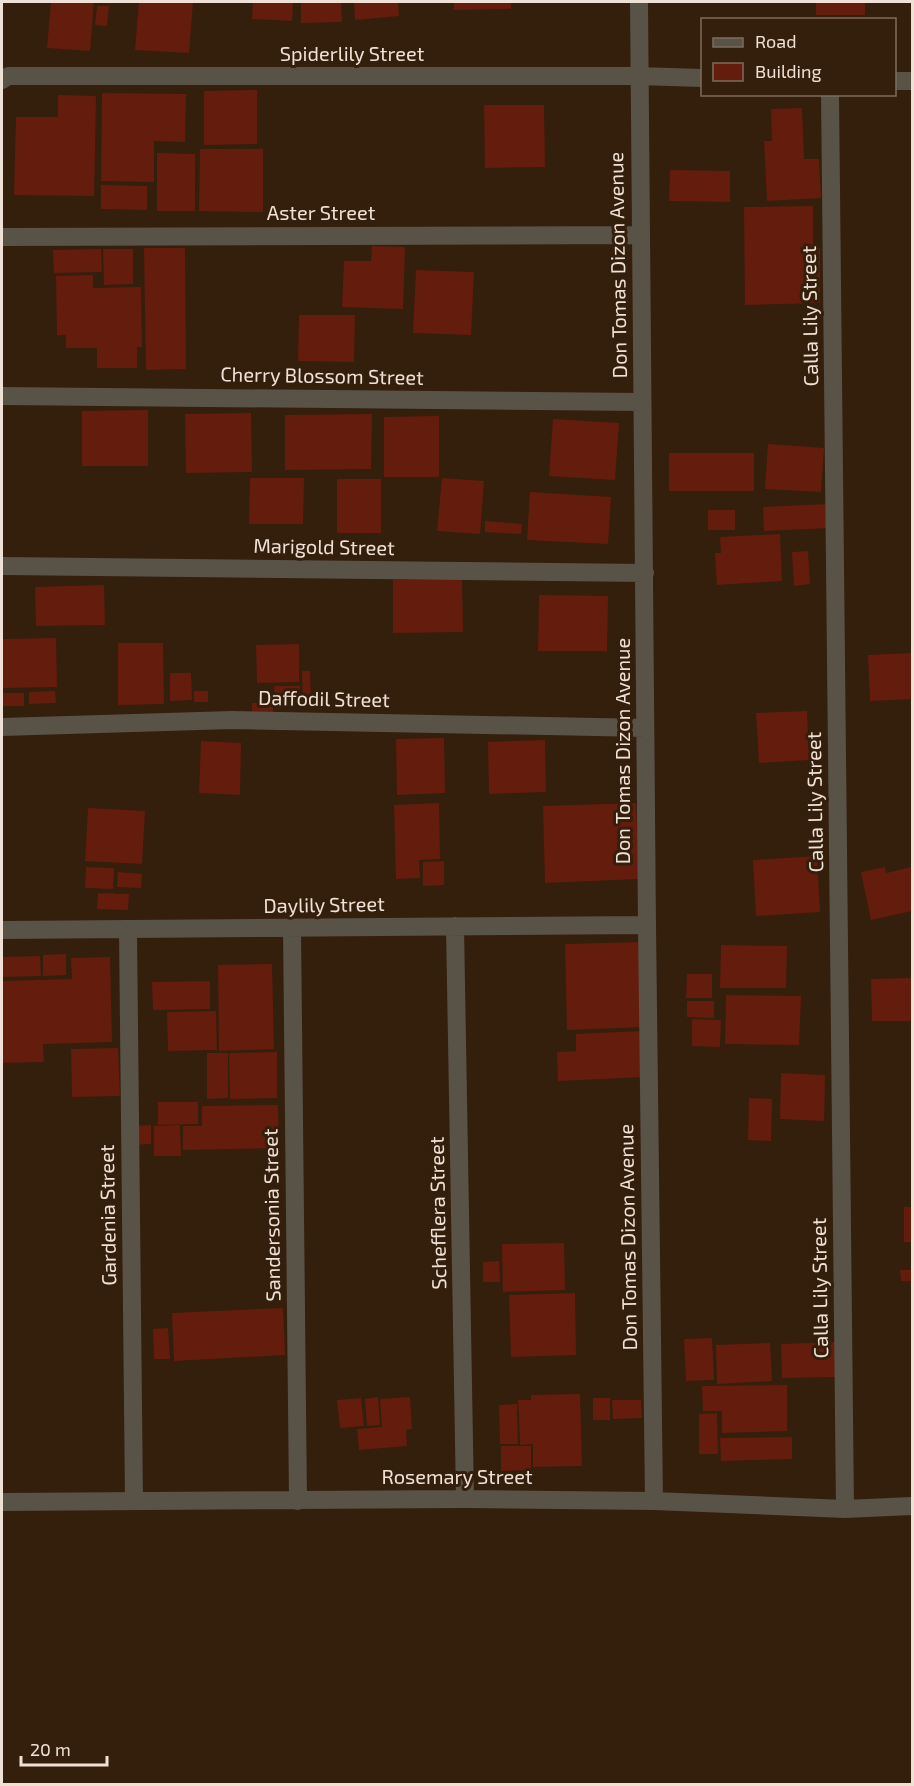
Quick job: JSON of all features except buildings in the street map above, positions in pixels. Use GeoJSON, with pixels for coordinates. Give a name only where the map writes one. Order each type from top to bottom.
{"type":"FeatureCollection","features":[{"type":"Feature","properties":{"kind":"street","name":"Don Tomas Dizon Avenue"},"geometry":{"type":"LineString","coordinates":[[639,2],[654,1501]]}},
{"type":"Feature","properties":{"kind":"street","name":"Spiderlily Street"},"geometry":{"type":"LineString","coordinates":[[2,80],[8,76],[701,78]]}},
{"type":"Feature","properties":{"kind":"street"},"geometry":{"type":"LineString","coordinates":[[896,81],[912,81]]}},
{"type":"Feature","properties":{"kind":"street","name":"Calla Lily Street"},"geometry":{"type":"LineString","coordinates":[[830,96],[845,1509]]}},
{"type":"Feature","properties":{"kind":"street","name":"Aster Street"},"geometry":{"type":"LineString","coordinates":[[2,237],[641,235]]}},
{"type":"Feature","properties":{"kind":"street","name":"Cherry Blossom Street"},"geometry":{"type":"LineString","coordinates":[[2,396],[642,402]]}},
{"type":"Feature","properties":{"kind":"street","name":"Marigold Street"},"geometry":{"type":"LineString","coordinates":[[2,566],[645,573]]}},
{"type":"Feature","properties":{"kind":"street","name":"Daffodil Street"},"geometry":{"type":"LineString","coordinates":[[2,727],[232,720],[645,728]]}},
{"type":"Feature","properties":{"kind":"street","name":"Daylily Street"},"geometry":{"type":"LineString","coordinates":[[2,930],[647,925]]}},
{"type":"Feature","properties":{"kind":"street","name":"Schefflera Street"},"geometry":{"type":"LineString","coordinates":[[455,926],[465,1499]]}},
{"type":"Feature","properties":{"kind":"street","name":"Sandersonia Street"},"geometry":{"type":"LineString","coordinates":[[292,928],[298,1501]]}},
{"type":"Feature","properties":{"kind":"street","name":"Gardenia Street"},"geometry":{"type":"LineString","coordinates":[[128,929],[134,1502]]}},
{"type":"Feature","properties":{"kind":"street","name":"Rosemary Street"},"geometry":{"type":"LineString","coordinates":[[2,1502],[465,1499],[654,1501],[845,1509],[912,1506]]}}]}
